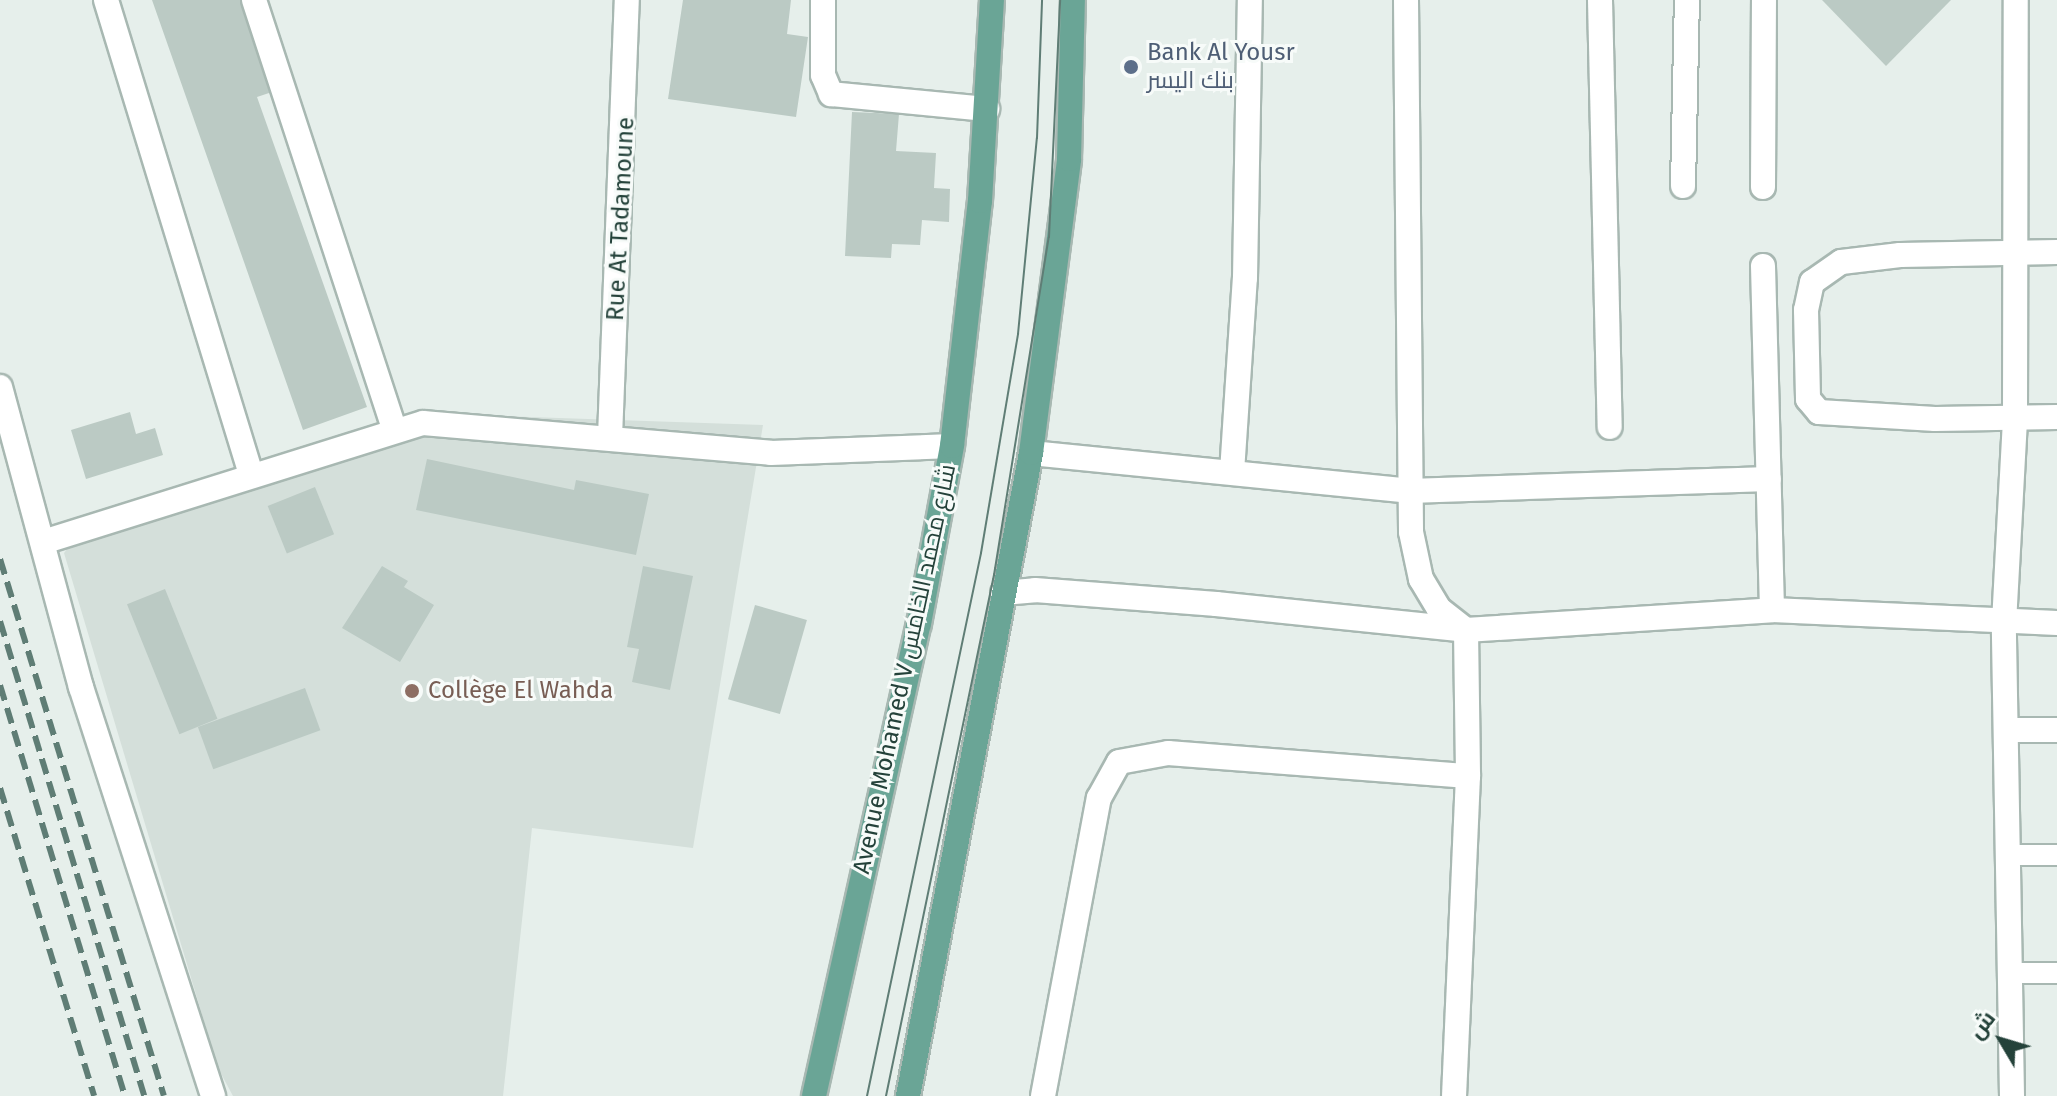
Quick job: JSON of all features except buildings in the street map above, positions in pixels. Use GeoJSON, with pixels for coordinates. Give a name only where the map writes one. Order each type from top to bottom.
{"type":"FeatureCollection","features":[{"type":"Feature","properties":{"kind":"main road","name":"Avenue Mohamed V شارع محمد الخامس"},"geometry":{"type":"LineString","coordinates":[[814,1096],[919,624],[952,446],[987,109],[992,0]]}},
{"type":"Feature","properties":{"kind":"main road"},"geometry":{"type":"LineString","coordinates":[[908,1096],[1031,453],[1069,159],[1073,0]]}},
{"type":"Feature","properties":{"kind":"street"},"geometry":{"type":"LineString","coordinates":[[106,0],[251,475]]}},
{"type":"Feature","properties":{"kind":"street"},"geometry":{"type":"LineString","coordinates":[[254,0],[394,428]]}},
{"type":"Feature","properties":{"kind":"street","name":"Rue At Tadamoune"},"geometry":{"type":"LineString","coordinates":[[610,437],[627,0]]}},
{"type":"Feature","properties":{"kind":"street"},"geometry":{"type":"LineString","coordinates":[[823,0],[823,75],[831,94],[987,109]]}},
{"type":"Feature","properties":{"kind":"street"},"geometry":{"type":"LineString","coordinates":[[1232,472],[1245,278],[1250,0]]}},
{"type":"Feature","properties":{"kind":"street"},"geometry":{"type":"LineString","coordinates":[[1406,0],[1409,491],[1421,579],[1439,609],[1466,630]]}},
{"type":"Feature","properties":{"kind":"street"},"geometry":{"type":"LineString","coordinates":[[1600,0],[1610,427]]}},
{"type":"Feature","properties":{"kind":"street"},"geometry":{"type":"LineString","coordinates":[[1683,186],[1687,0]]}},
{"type":"Feature","properties":{"kind":"street"},"geometry":{"type":"LineString","coordinates":[[1763,187],[1764,0]]}},
{"type":"Feature","properties":{"kind":"street"},"geometry":{"type":"LineString","coordinates":[[2012,1096],[2011,855],[2004,623],[2015,418],[2016,0]]}},
{"type":"Feature","properties":{"kind":"street"},"geometry":{"type":"LineString","coordinates":[[2057,252],[1900,255],[1831,265],[1812,282],[1806,310],[1808,399],[1819,412],[1838,417],[2057,417]]}},
{"type":"Feature","properties":{"kind":"street"},"geometry":{"type":"LineString","coordinates":[[1763,266],[1772,610]]}},
{"type":"Feature","properties":{"kind":"street"},"geometry":{"type":"LineString","coordinates":[[0,387],[81,687],[213,1096]]}},
{"type":"Feature","properties":{"kind":"street"},"geometry":{"type":"LineString","coordinates":[[43,542],[394,428],[454,422],[771,453],[952,446]]}},
{"type":"Feature","properties":{"kind":"street"},"geometry":{"type":"LineString","coordinates":[[1031,453],[1409,491],[1769,479]]}},
{"type":"Feature","properties":{"kind":"street"},"geometry":{"type":"LineString","coordinates":[[1003,593],[1035,590],[1216,604],[1466,630],[1772,610],[2004,623],[2057,623]]}},
{"type":"Feature","properties":{"kind":"street"},"geometry":{"type":"LineString","coordinates":[[1454,1096],[1468,776],[1466,630]]}},
{"type":"Feature","properties":{"kind":"street"},"geometry":{"type":"LineString","coordinates":[[2008,730],[2057,730]]}},
{"type":"Feature","properties":{"kind":"street"},"geometry":{"type":"LineString","coordinates":[[1043,1096],[1099,798],[1119,762],[1168,753],[1468,776]]}},
{"type":"Feature","properties":{"kind":"lane"},"geometry":{"type":"LineString","coordinates":[[2011,855],[2057,855]]}},
{"type":"Feature","properties":{"kind":"lane"},"geometry":{"type":"LineString","coordinates":[[2011,973],[2057,973]]}},
{"type":"Feature","properties":{"kind":"shaded area","name":"Collège El Wahda"},"geometry":{"type":"Polygon","coordinates":[[[417,413],[763,425],[693,848],[532,828],[503,1096],[233,1096],[218,1068],[64,553],[87,524],[417,413]]]}},
{"type":"Feature","properties":{"kind":"tram line"},"geometry":{"type":"LineString","coordinates":[[867,1096],[981,553],[1018,334],[1037,138],[1042,0]]}},
{"type":"Feature","properties":{"kind":"tram line"},"geometry":{"type":"LineString","coordinates":[[886,1096],[994,575],[1049,237],[1060,0]]}},
{"type":"Feature","properties":{"kind":"railway"},"geometry":{"type":"LineString","coordinates":[[0,559],[164,1096]]}},
{"type":"Feature","properties":{"kind":"railway"},"geometry":{"type":"LineString","coordinates":[[0,621],[144,1096]]}},
{"type":"Feature","properties":{"kind":"railway"},"geometry":{"type":"LineString","coordinates":[[0,685],[125,1096]]}},
{"type":"Feature","properties":{"kind":"railway"},"geometry":{"type":"LineString","coordinates":[[0,788],[94,1096]]}},
{"type":"Feature","properties":{"kind":"place","name":"Bank Al Yousr بنك اليسر"},"geometry":{"type":"Point","coordinates":[1131,67]}},
{"type":"Feature","properties":{"kind":"place","name":"Collège El Wahda"},"geometry":{"type":"Point","coordinates":[412,691]}}]}
